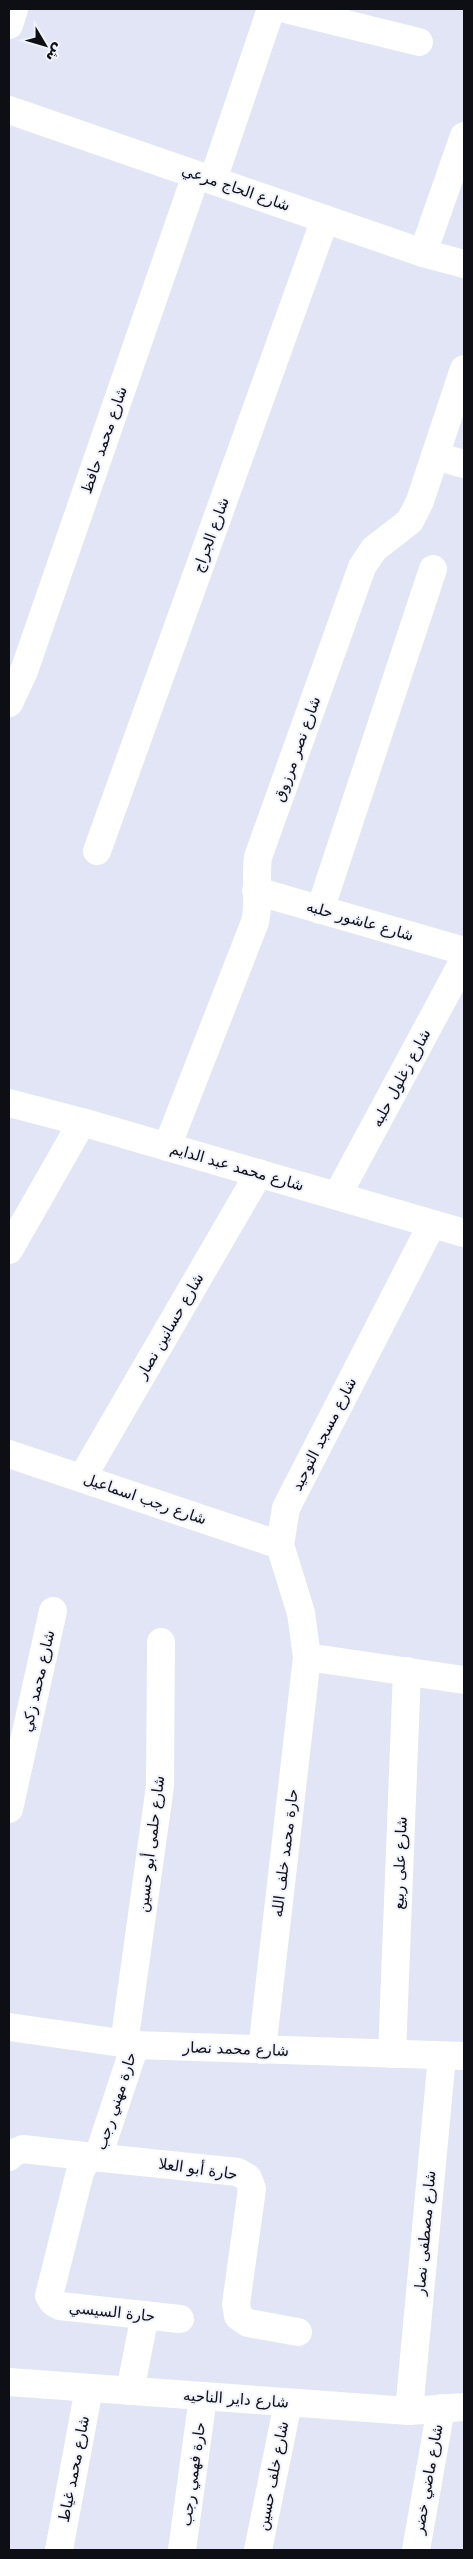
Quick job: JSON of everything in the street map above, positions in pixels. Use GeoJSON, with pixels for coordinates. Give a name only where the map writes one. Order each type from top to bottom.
{"type":"FeatureCollection","features":[{"type":"Feature","properties":{"kind":"street"},"geometry":{"type":"LineString","coordinates":[[9,25],[14,9]]}},
{"type":"Feature","properties":{"kind":"street","name":"شارع محمد حافظ"},"geometry":{"type":"LineString","coordinates":[[9,703],[24,671],[205,178],[271,9]]}},
{"type":"Feature","properties":{"kind":"street"},"geometry":{"type":"LineString","coordinates":[[285,9],[419,42]]}},
{"type":"Feature","properties":{"kind":"street","name":"شارع الحاج مرعي"},"geometry":{"type":"LineString","coordinates":[[9,110],[423,253],[464,264]]}},
{"type":"Feature","properties":{"kind":"street"},"geometry":{"type":"LineString","coordinates":[[423,253],[464,136]]}},
{"type":"Feature","properties":{"kind":"street","name":"شارع الجراج"},"geometry":{"type":"LineString","coordinates":[[97,851],[325,219]]}},
{"type":"Feature","properties":{"kind":"street","name":"شارع نصر مرزوق"},"geometry":{"type":"LineString","coordinates":[[167,1147],[255,922],[258,907],[256,891],[258,857],[362,568],[374,549],[410,521],[420,501],[464,369]]}},
{"type":"Feature","properties":{"kind":"street"},"geometry":{"type":"LineString","coordinates":[[435,456],[464,464]]}},
{"type":"Feature","properties":{"kind":"street"},"geometry":{"type":"LineString","coordinates":[[320,910],[433,569]]}},
{"type":"Feature","properties":{"kind":"street","name":"شارع عاشور حلبه"},"geometry":{"type":"LineString","coordinates":[[256,891],[320,910],[463,947]]}},
{"type":"Feature","properties":{"kind":"street","name":"شارع زغلول حلبه"},"geometry":{"type":"LineString","coordinates":[[337,1196],[463,947]]}},
{"type":"Feature","properties":{"kind":"street","name":"شارع محمد عبد الدايم"},"geometry":{"type":"LineString","coordinates":[[9,1104],[82,1122],[464,1233]]}},
{"type":"Feature","properties":{"kind":"street"},"geometry":{"type":"LineString","coordinates":[[9,1250],[82,1122]]}},
{"type":"Feature","properties":{"kind":"street","name":"شارع حسانين نصار"},"geometry":{"type":"LineString","coordinates":[[82,1478],[259,1173]]}},
{"type":"Feature","properties":{"kind":"street","name":"شارع مسجد التوحيد"},"geometry":{"type":"LineString","coordinates":[[307,1657],[301,1614],[280,1545],[286,1508],[432,1224]]}},
{"type":"Feature","properties":{"kind":"street","name":"شارع رجب اسماعيل"},"geometry":{"type":"LineString","coordinates":[[9,1454],[280,1545]]}},
{"type":"Feature","properties":{"kind":"street","name":"شارع محمد زكي"},"geometry":{"type":"LineString","coordinates":[[9,1809],[53,1611]]}},
{"type":"Feature","properties":{"kind":"street","name":"شارع حلمى أبو حسين"},"geometry":{"type":"LineString","coordinates":[[130,2045],[160,1786],[161,1642]]}},
{"type":"Feature","properties":{"kind":"street"},"geometry":{"type":"LineString","coordinates":[[307,1657],[464,1680]]}},
{"type":"Feature","properties":{"kind":"street","name":"حارة محمد خلف الله"},"geometry":{"type":"LineString","coordinates":[[262,2050],[307,1657]]}},
{"type":"Feature","properties":{"kind":"street","name":"شارع على ربيع"},"geometry":{"type":"LineString","coordinates":[[392,2054],[407,1671]]}},
{"type":"Feature","properties":{"kind":"street","name":"شارع محمد نصار"},"geometry":{"type":"LineString","coordinates":[[9,2027],[130,2045],[453,2056]]}},
{"type":"Feature","properties":{"kind":"street","name":"حارة مهني رجب"},"geometry":{"type":"LineString","coordinates":[[95,2157],[130,2045]]}},
{"type":"Feature","properties":{"kind":"street","name":"شارع مصطفى نصار"},"geometry":{"type":"LineString","coordinates":[[408,2410],[453,2056]]}},
{"type":"Feature","properties":{"kind":"street"},"geometry":{"type":"LineString","coordinates":[[9,2157],[10,2154],[23,2149],[95,2157]]}},
{"type":"Feature","properties":{"kind":"street","name":"حارة السيسي"},"geometry":{"type":"LineString","coordinates":[[95,2157],[85,2163],[80,2172],[49,2296],[53,2302],[60,2306],[180,2319]]}},
{"type":"Feature","properties":{"kind":"street","name":"حارة أبو العلا"},"geometry":{"type":"LineString","coordinates":[[95,2157],[238,2172],[248,2178],[252,2189],[236,2304],[238,2316],[248,2323],[298,2332]]}},
{"type":"Feature","properties":{"kind":"street"},"geometry":{"type":"LineString","coordinates":[[130,2391],[145,2315]]}},
{"type":"Feature","properties":{"kind":"street","name":"شارع داير الناحيه"},"geometry":{"type":"LineString","coordinates":[[9,2382],[288,2403],[408,2410],[453,2408]]}},
{"type":"Feature","properties":{"kind":"street","name":"شارع محمد غياط"},"geometry":{"type":"LineString","coordinates":[[59,2550],[89,2388]]}},
{"type":"Feature","properties":{"kind":"street","name":"حارة فهمي رجب"},"geometry":{"type":"LineString","coordinates":[[182,2550],[203,2397]]}},
{"type":"Feature","properties":{"kind":"street","name":"شارع خلف حسين"},"geometry":{"type":"LineString","coordinates":[[258,2550],[288,2403]]}},
{"type":"Feature","properties":{"kind":"street","name":"شارع ماضي خضر"},"geometry":{"type":"LineString","coordinates":[[416,2550],[453,2408]]}}]}
